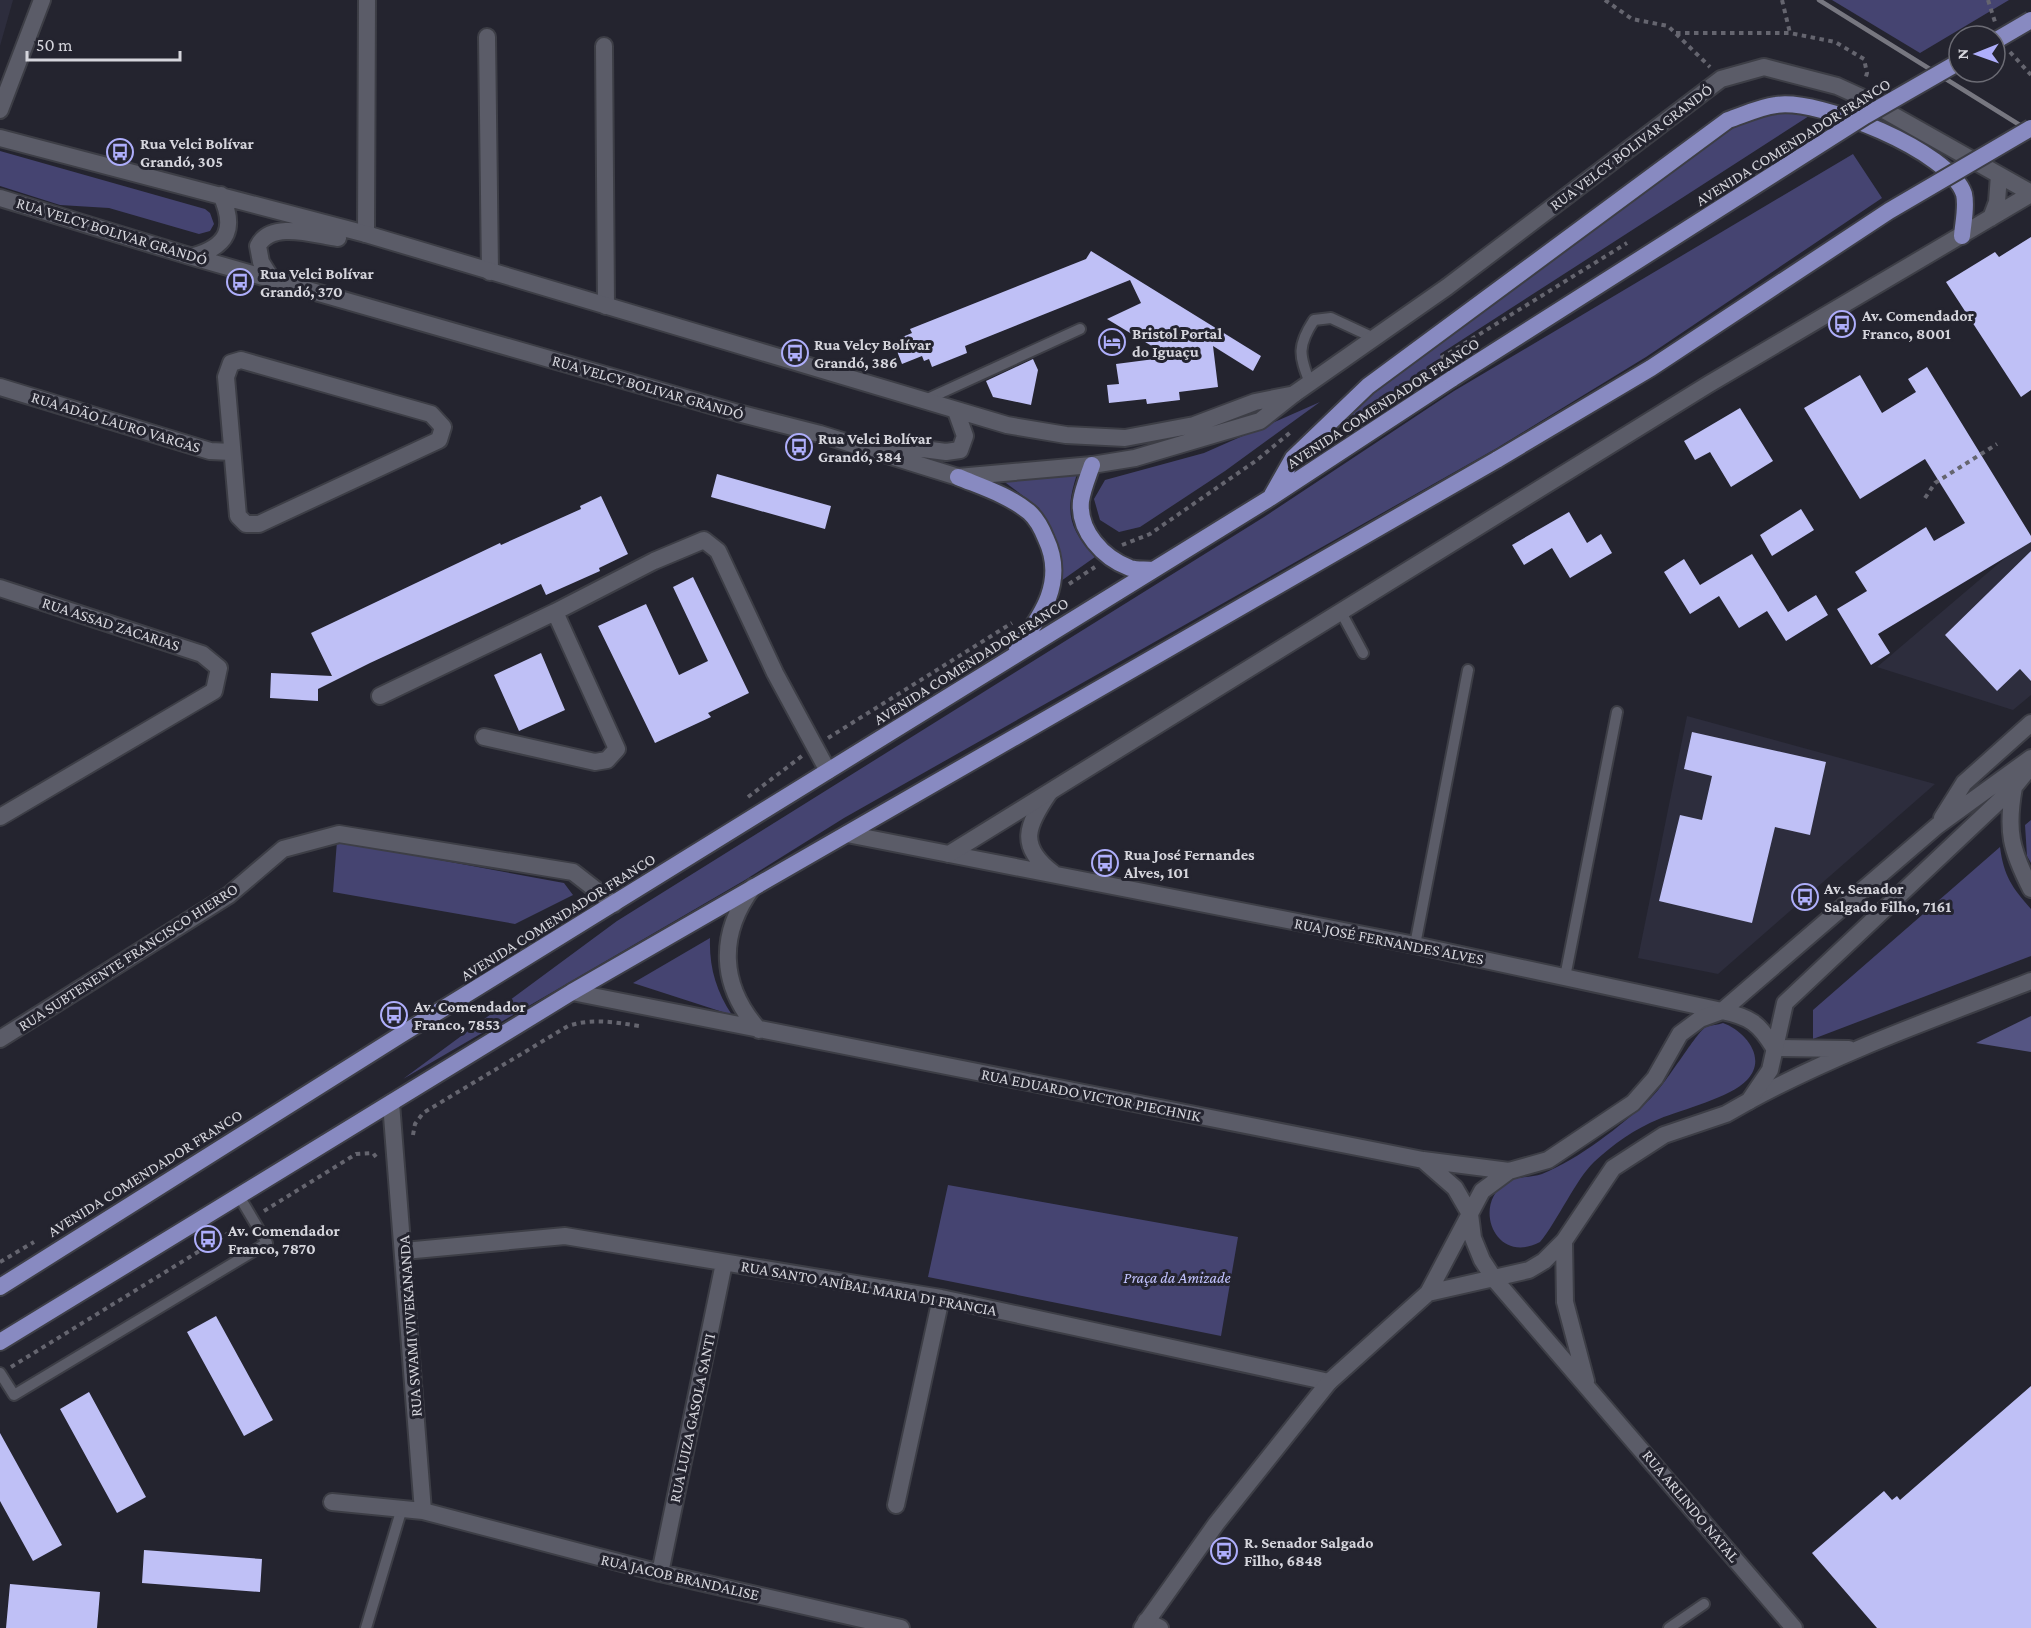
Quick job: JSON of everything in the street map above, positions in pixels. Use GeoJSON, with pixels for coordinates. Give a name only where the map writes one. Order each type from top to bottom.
{"type":"FeatureCollection","features":[{"type":"Feature","properties":{"kind":"highway"},"geometry":{"type":"LineString","coordinates":[[2007,34],[2031,20]]}},
{"type":"Feature","properties":{"kind":"highway","name":"AVENIDA COMENDADOR FRANCO"},"geometry":{"type":"LineString","coordinates":[[0,1287],[14,1276],[1270,498],[1453,378],[1865,117],[1947,69]]}},
{"type":"Feature","properties":{"kind":"highway"},"geometry":{"type":"LineString","coordinates":[[1270,498],[1293,458],[1368,386],[1728,120],[1777,105],[1827,109],[1891,136],[1943,166],[1963,193],[1965,207],[1962,236]]}},
{"type":"Feature","properties":{"kind":"highway"},"geometry":{"type":"LineString","coordinates":[[0,1342],[572,992],[1498,459],[1651,368],[1889,212],[2031,128]]}},
{"type":"Feature","properties":{"kind":"highway"},"geometry":{"type":"LineString","coordinates":[[1092,465],[1081,503],[1084,525],[1094,542],[1109,556],[1131,569],[1153,570]]}},
{"type":"Feature","properties":{"kind":"highway"},"geometry":{"type":"LineString","coordinates":[[958,477],[1008,498],[1031,513],[1051,549],[1052,589],[1042,617],[1009,658]]}},
{"type":"Feature","properties":{"kind":"street"},"geometry":{"type":"LineString","coordinates":[[0,110],[42,0]]}},
{"type":"Feature","properties":{"kind":"street"},"geometry":{"type":"LineString","coordinates":[[271,278],[258,254],[258,246],[267,235],[286,231],[339,238],[366,234],[367,0]]}},
{"type":"Feature","properties":{"kind":"street"},"geometry":{"type":"LineString","coordinates":[[487,37],[490,272]]}},
{"type":"Feature","properties":{"kind":"street"},"geometry":{"type":"LineString","coordinates":[[604,46],[606,306]]}},
{"type":"Feature","properties":{"kind":"street","name":"RUA VELCY BOLIVAR GRANDÓ"},"geometry":{"type":"LineString","coordinates":[[0,198],[193,257],[738,413],[820,434],[958,477],[1092,465],[1135,458],[1260,421],[1294,394],[1447,287],[1721,79],[1764,67],[1837,86],[1859,96],[2031,194]]}},
{"type":"Feature","properties":{"kind":"street","name":"RUA VELCY BOLIVAR GRANDÓ"},"geometry":{"type":"LineString","coordinates":[[0,138],[366,234],[1007,425],[1066,435],[1125,438],[1194,425],[1255,402],[1294,394]]}},
{"type":"Feature","properties":{"kind":"street"},"geometry":{"type":"LineString","coordinates":[[1991,218],[1997,202],[1999,175]]}},
{"type":"Feature","properties":{"kind":"street"},"geometry":{"type":"LineString","coordinates":[[847,834],[949,854],[1709,384],[2031,194]]}},
{"type":"Feature","properties":{"kind":"street"},"geometry":{"type":"LineString","coordinates":[[193,257],[213,251],[226,235],[230,215],[221,195]]}},
{"type":"Feature","properties":{"kind":"street"},"geometry":{"type":"LineString","coordinates":[[241,360],[431,414],[443,427],[439,440],[259,524],[246,524],[238,516],[232,452],[226,377],[231,363],[241,360]]}},
{"type":"Feature","properties":{"kind":"street","name":"RUA ADÃO LAURO VARGAS"},"geometry":{"type":"LineString","coordinates":[[0,387],[210,451],[232,452]]}},
{"type":"Feature","properties":{"kind":"street"},"geometry":{"type":"LineString","coordinates":[[820,434],[954,452],[960,450],[964,436],[956,411]]}},
{"type":"Feature","properties":{"kind":"street"},"geometry":{"type":"LineString","coordinates":[[380,696],[555,612],[654,561],[704,540],[718,551],[775,673],[828,771]]}},
{"type":"Feature","properties":{"kind":"street","name":"RUA ASSAD ZACARIAS"},"geometry":{"type":"LineString","coordinates":[[0,588],[202,654],[219,668],[214,691],[0,817]]}},
{"type":"Feature","properties":{"kind":"street"},"geometry":{"type":"LineString","coordinates":[[484,737],[595,762],[607,760],[617,749],[555,612]]}},
{"type":"Feature","properties":{"kind":"street"},"geometry":{"type":"LineString","coordinates":[[1937,826],[1964,783],[2031,723]]}},
{"type":"Feature","properties":{"kind":"street"},"geometry":{"type":"LineString","coordinates":[[1149,1626],[1216,1524],[1329,1382],[1428,1293],[1482,1191],[1509,1171],[1548,1160],[1633,1103],[1656,1078],[1680,1034],[1700,1019],[1722,1011],[1937,826],[2031,758]]}},
{"type":"Feature","properties":{"kind":"street"},"geometry":{"type":"LineString","coordinates":[[1749,1101],[1770,1070],[1785,1003],[2014,787],[2031,766]]}},
{"type":"Feature","properties":{"kind":"street"},"geometry":{"type":"LineString","coordinates":[[2014,787],[2009,814],[2014,855],[2031,889]]}},
{"type":"Feature","properties":{"kind":"street"},"geometry":{"type":"LineString","coordinates":[[1049,793],[1031,821],[1028,831],[1031,850],[1039,862],[1056,875]]}},
{"type":"Feature","properties":{"kind":"street","name":"RUA SUBTENENTE FRANCISCO HIERRO"},"geometry":{"type":"LineString","coordinates":[[0,1039],[229,895],[283,849],[339,834],[573,872],[614,904]]}},
{"type":"Feature","properties":{"kind":"street","name":"RUA JOSÉ FERNANDES ALVES"},"geometry":{"type":"LineString","coordinates":[[949,854],[1415,945],[1744,1016],[1762,1029],[1774,1048]]}},
{"type":"Feature","properties":{"kind":"street"},"geometry":{"type":"LineString","coordinates":[[755,885],[740,904],[729,934],[728,961],[737,998],[759,1030]]}},
{"type":"Feature","properties":{"kind":"street"},"geometry":{"type":"LineString","coordinates":[[1428,1293],[1495,1280],[1529,1270],[1544,1261],[1564,1241],[1613,1168],[1664,1135],[1726,1114],[1789,1079],[1856,1049],[2031,981]]}},
{"type":"Feature","properties":{"kind":"street","name":"RUA EDUARDO VICTOR PIECHNIK"},"geometry":{"type":"LineString","coordinates":[[572,992],[1423,1160],[1509,1171]]}},
{"type":"Feature","properties":{"kind":"street"},"geometry":{"type":"LineString","coordinates":[[1774,1048],[1856,1049]]}},
{"type":"Feature","properties":{"kind":"street","name":"RUA SWAMI VIVEKANANDA"},"geometry":{"type":"LineString","coordinates":[[391,1103],[423,1511]]}},
{"type":"Feature","properties":{"kind":"street"},"geometry":{"type":"LineString","coordinates":[[1423,1160],[1455,1188],[1470,1214]]}},
{"type":"Feature","properties":{"kind":"street","name":"RUA ARLINDO NATAL"},"geometry":{"type":"LineString","coordinates":[[1470,1214],[1477,1249],[1495,1280],[1794,1628]]}},
{"type":"Feature","properties":{"kind":"street","name":"RUA SANTO ANÍBAL MARIA DI FRANCIA"},"geometry":{"type":"LineString","coordinates":[[404,1251],[565,1236],[941,1298],[1329,1382]]}},
{"type":"Feature","properties":{"kind":"street","name":"RUA ARLINDO NATAL"},"geometry":{"type":"LineString","coordinates":[[1564,1241],[1565,1302],[1587,1385]]}},
{"type":"Feature","properties":{"kind":"street","name":"RUA LUIZA GASOLA SANTI"},"geometry":{"type":"LineString","coordinates":[[660,1574],[724,1263]]}},
{"type":"Feature","properties":{"kind":"street"},"geometry":{"type":"LineString","coordinates":[[896,1505],[941,1298]]}},
{"type":"Feature","properties":{"kind":"street"},"geometry":{"type":"LineString","coordinates":[[332,1503],[423,1511]]}},
{"type":"Feature","properties":{"kind":"street","name":"RUA JACOB BRANDALISE"},"geometry":{"type":"LineString","coordinates":[[423,1511],[660,1574],[901,1628]]}},
{"type":"Feature","properties":{"kind":"lane"},"geometry":{"type":"LineString","coordinates":[[1310,383],[1301,360],[1302,339],[1314,320],[1331,318],[1374,338]]}},
{"type":"Feature","properties":{"kind":"lane"},"geometry":{"type":"LineString","coordinates":[[923,401],[1080,330]]}},
{"type":"Feature","properties":{"kind":"lane"},"geometry":{"type":"LineString","coordinates":[[1341,612],[1363,653]]}},
{"type":"Feature","properties":{"kind":"lane"},"geometry":{"type":"LineString","coordinates":[[1415,945],[1468,670]]}},
{"type":"Feature","properties":{"kind":"lane"},"geometry":{"type":"LineString","coordinates":[[1565,977],[1617,712]]}},
{"type":"Feature","properties":{"kind":"lane"},"geometry":{"type":"LineString","coordinates":[[0,1373],[14,1395],[267,1243],[239,1196]]}},
{"type":"Feature","properties":{"kind":"lane"},"geometry":{"type":"LineString","coordinates":[[366,1628],[402,1508]]}},
{"type":"Feature","properties":{"kind":"lane"},"geometry":{"type":"LineString","coordinates":[[1669,1628],[1704,1604]]}},
{"type":"Feature","properties":{"kind":"path"},"geometry":{"type":"LineString","coordinates":[[1605,0],[1632,19],[1668,26],[1721,79]]}},
{"type":"Feature","properties":{"kind":"path"},"geometry":{"type":"LineString","coordinates":[[1782,0],[1790,33]]}},
{"type":"Feature","properties":{"kind":"path"},"geometry":{"type":"LineString","coordinates":[[1676,33],[1790,33],[1835,42],[1864,58],[1867,73],[1859,96]]}},
{"type":"Feature","properties":{"kind":"path"},"geometry":{"type":"LineString","coordinates":[[1124,545],[1150,534],[1257,460],[1294,430]]}},
{"type":"Feature","properties":{"kind":"path"},"geometry":{"type":"LineString","coordinates":[[1925,498],[1935,483],[1998,444]]}},
{"type":"Feature","properties":{"kind":"path"},"geometry":{"type":"LineString","coordinates":[[1061,590],[1100,564]]}},
{"type":"Feature","properties":{"kind":"path"},"geometry":{"type":"LineString","coordinates":[[412,1140],[415,1124],[423,1113],[568,1026],[585,1020],[639,1026]]}},
{"type":"Feature","properties":{"kind":"path"},"geometry":{"type":"LineString","coordinates":[[13,1365],[356,1154],[373,1154],[377,1159]]}},
{"type":"Feature","properties":{"kind":"path"},"geometry":{"type":"LineString","coordinates":[[2,1261],[14,1276]]}},
{"type":"Feature","properties":{"kind":"path"},"geometry":{"type":"LineString","coordinates":[[39,1318],[53,1341]]}},
{"type":"Feature","properties":{"kind":"shaded area"},"geometry":{"type":"Polygon","coordinates":[[[0,0],[13,0],[0,46],[0,0]]]}},
{"type":"Feature","properties":{"kind":"shaded area"},"geometry":{"type":"Polygon","coordinates":[[[2031,536],[2031,695],[2013,710],[1877,667],[2031,536]]]}},
{"type":"Feature","properties":{"kind":"shaded area"},"geometry":{"type":"Polygon","coordinates":[[[1687,716],[1935,784],[1718,974],[1638,958],[1687,716]]]}},
{"type":"Feature","properties":{"kind":"shaded area"},"geometry":{"type":"Polygon","coordinates":[[[2031,1016],[2031,1052],[1976,1043],[2031,1016]]]}},
{"type":"Feature","properties":{"kind":"green space"},"geometry":{"type":"Polygon","coordinates":[[[1832,0],[2009,0],[1969,24],[1947,24],[1947,37],[1920,53],[1832,0]]]}},
{"type":"Feature","properties":{"kind":"green space"},"geometry":{"type":"Polygon","coordinates":[[[1763,110],[1809,116],[1440,354],[1444,365],[1350,426],[1343,422],[1373,394],[1719,137],[1763,110]]]}},
{"type":"Feature","properties":{"kind":"green space"},"geometry":{"type":"Polygon","coordinates":[[[0,151],[205,209],[210,213],[214,224],[210,231],[199,234],[109,208],[60,205],[0,186],[0,151]]]}},
{"type":"Feature","properties":{"kind":"green space"},"geometry":{"type":"Polygon","coordinates":[[[1853,154],[1882,198],[1646,357],[1497,448],[844,818],[745,880],[403,1079],[617,921],[1264,517],[1454,391],[1853,154]]]}},
{"type":"Feature","properties":{"kind":"green space"},"geometry":{"type":"Polygon","coordinates":[[[1320,402],[1225,471],[1140,527],[1119,532],[1100,520],[1094,499],[1105,480],[1204,453],[1320,402]]]}},
{"type":"Feature","properties":{"kind":"green space"},"geometry":{"type":"Polygon","coordinates":[[[1078,471],[1071,497],[1071,517],[1079,536],[1095,557],[1061,581],[1053,538],[1039,508],[1002,480],[1078,471]]]}},
{"type":"Feature","properties":{"kind":"green space"},"geometry":{"type":"Polygon","coordinates":[[[2031,820],[2031,863],[2027,856],[2025,825],[2031,820]]]}},
{"type":"Feature","properties":{"kind":"green space"},"geometry":{"type":"Polygon","coordinates":[[[337,841],[564,883],[573,895],[515,924],[333,892],[337,841]]]}},
{"type":"Feature","properties":{"kind":"green space"},"geometry":{"type":"Polygon","coordinates":[[[2000,847],[2010,881],[2031,909],[2031,956],[1813,1039],[1813,1010],[2000,847]]]}},
{"type":"Feature","properties":{"kind":"green space"},"geometry":{"type":"Polygon","coordinates":[[[710,938],[715,978],[732,1015],[633,983],[710,938]]]}},
{"type":"Feature","properties":{"kind":"green space"},"geometry":{"type":"Polygon","coordinates":[[[1723,1023],[1739,1032],[1751,1046],[1755,1063],[1753,1072],[1747,1080],[1718,1098],[1650,1123],[1609,1149],[1587,1169],[1540,1242],[1524,1247],[1511,1246],[1500,1239],[1493,1229],[1490,1217],[1491,1204],[1496,1192],[1511,1180],[1542,1174],[1556,1168],[1599,1141],[1650,1099],[1706,1027],[1723,1023]]]}},
{"type":"Feature","properties":{"kind":"green space","name":"Praça da Amizade"},"geometry":{"type":"Polygon","coordinates":[[[948,1185],[1238,1237],[1221,1336],[928,1277],[948,1185]]]}},
{"type":"Feature","properties":{"kind":"building"},"geometry":{"type":"Polygon","coordinates":[[[2031,237],[2031,390],[2021,397],[1946,282],[1995,252],[1999,257],[2031,237]]]}},
{"type":"Feature","properties":{"kind":"building"},"geometry":{"type":"Polygon","coordinates":[[[1091,251],[1261,356],[1253,371],[1213,346],[1218,387],[1179,392],[1180,400],[1147,404],[1146,399],[1109,403],[1107,385],[1119,384],[1116,364],[1170,357],[1107,319],[1141,303],[1130,280],[965,346],[967,353],[932,367],[929,359],[924,361],[922,356],[902,364],[895,346],[902,343],[900,338],[912,333],[910,329],[1086,259],[1091,251]]]}},
{"type":"Feature","properties":{"kind":"building"},"geometry":{"type":"Polygon","coordinates":[[[1033,359],[1038,370],[1031,405],[993,397],[986,381],[1033,359]]]}},
{"type":"Feature","properties":{"kind":"building"},"geometry":{"type":"Polygon","coordinates":[[[1927,367],[2031,536],[2031,542],[1878,634],[1890,653],[1871,665],[1837,609],[1867,591],[1855,572],[1926,527],[1934,541],[1965,523],[1925,459],[1860,499],[1804,408],[1860,375],[1882,413],[1916,392],[1908,379],[1927,367]]]}},
{"type":"Feature","properties":{"kind":"building"},"geometry":{"type":"Polygon","coordinates":[[[1740,408],[1773,461],[1731,487],[1710,452],[1695,460],[1684,441],[1740,408]]]}},
{"type":"Feature","properties":{"kind":"building"},"geometry":{"type":"Polygon","coordinates":[[[717,474],[831,506],[825,529],[711,497],[717,474]]]}},
{"type":"Feature","properties":{"kind":"building"},"geometry":{"type":"Polygon","coordinates":[[[601,496],[628,554],[599,568],[600,571],[546,595],[541,584],[370,663],[318,689],[318,701],[270,698],[271,673],[332,676],[311,633],[500,543],[501,545],[581,509],[580,506],[601,496]]]}},
{"type":"Feature","properties":{"kind":"building"},"geometry":{"type":"Polygon","coordinates":[[[1801,509],[1814,530],[1772,556],[1760,535],[1801,509]]]}},
{"type":"Feature","properties":{"kind":"building"},"geometry":{"type":"Polygon","coordinates":[[[1569,512],[1587,543],[1601,534],[1612,553],[1570,578],[1552,548],[1524,565],[1512,545],[1569,512]]]}},
{"type":"Feature","properties":{"kind":"building"},"geometry":{"type":"Polygon","coordinates":[[[2031,551],[2031,681],[2020,669],[1997,691],[1945,635],[2031,551]]]}},
{"type":"Feature","properties":{"kind":"building"},"geometry":{"type":"Polygon","coordinates":[[[1752,554],[1788,612],[1816,595],[1828,615],[1786,641],[1767,611],[1739,628],[1719,596],[1690,614],[1664,572],[1684,559],[1700,585],[1752,554]]]}},
{"type":"Feature","properties":{"kind":"building"},"geometry":{"type":"Polygon","coordinates":[[[693,577],[749,693],[708,713],[711,717],[655,743],[598,626],[646,604],[679,675],[708,661],[673,587],[693,577]]]}},
{"type":"Feature","properties":{"kind":"building"},"geometry":{"type":"Polygon","coordinates":[[[541,653],[565,710],[519,731],[494,675],[541,653]]]}},
{"type":"Feature","properties":{"kind":"building"},"geometry":{"type":"Polygon","coordinates":[[[1692,732],[1826,762],[1810,835],[1775,827],[1752,923],[1659,901],[1680,815],[1702,820],[1712,776],[1684,769],[1692,732]]]}},
{"type":"Feature","properties":{"kind":"building"},"geometry":{"type":"Polygon","coordinates":[[[216,1316],[273,1420],[244,1436],[187,1332],[216,1316]]]}},
{"type":"Feature","properties":{"kind":"building"},"geometry":{"type":"Polygon","coordinates":[[[2031,1386],[2031,1628],[1877,1628],[1812,1553],[1884,1491],[1892,1500],[1897,1496],[1900,1500],[2031,1386]]]}},
{"type":"Feature","properties":{"kind":"building"},"geometry":{"type":"Polygon","coordinates":[[[89,1392],[146,1497],[117,1513],[60,1409],[89,1392]]]}},
{"type":"Feature","properties":{"kind":"building"},"geometry":{"type":"Polygon","coordinates":[[[0,1433],[62,1545],[33,1561],[0,1501],[0,1433]]]}},
{"type":"Feature","properties":{"kind":"building"},"geometry":{"type":"Polygon","coordinates":[[[144,1550],[262,1559],[260,1592],[142,1583],[144,1550]]]}},
{"type":"Feature","properties":{"kind":"building"},"geometry":{"type":"Polygon","coordinates":[[[10,1584],[100,1592],[97,1628],[6,1628],[10,1584]]]}},
{"type":"Feature","properties":{"kind":"railway"},"geometry":{"type":"LineString","coordinates":[[1819,0],[2031,132]]}},
{"type":"Feature","properties":{"kind":"place","name":"Rua Velci Bolívar Grandó, 305"},"geometry":{"type":"Point","coordinates":[120,152]}},
{"type":"Feature","properties":{"kind":"place","name":"Rua Velci Bolívar Grandó, 370"},"geometry":{"type":"Point","coordinates":[240,282]}},
{"type":"Feature","properties":{"kind":"place","name":"Av. Comendador Franco, 8001"},"geometry":{"type":"Point","coordinates":[1842,324]}},
{"type":"Feature","properties":{"kind":"place","name":"Bristol Portal do Iguaçu"},"geometry":{"type":"Point","coordinates":[1112,342]}},
{"type":"Feature","properties":{"kind":"place","name":"Rua Velcy Bolívar Grandó, 386"},"geometry":{"type":"Point","coordinates":[795,353]}},
{"type":"Feature","properties":{"kind":"place","name":"Rua Velci Bolívar Grandó, 384"},"geometry":{"type":"Point","coordinates":[799,447]}},
{"type":"Feature","properties":{"kind":"place","name":"Rua José Fernandes Alves, 101"},"geometry":{"type":"Point","coordinates":[1105,863]}},
{"type":"Feature","properties":{"kind":"place","name":"Av. Senador Salgado Filho, 7161"},"geometry":{"type":"Point","coordinates":[1805,897]}},
{"type":"Feature","properties":{"kind":"place","name":"Av. Comendador Franco, 7853"},"geometry":{"type":"Point","coordinates":[394,1015]}},
{"type":"Feature","properties":{"kind":"place","name":"Av. Comendador Franco, 7870"},"geometry":{"type":"Point","coordinates":[208,1239]}},
{"type":"Feature","properties":{"kind":"place","name":"R. Senador Salgado Filho, 6848"},"geometry":{"type":"Point","coordinates":[1224,1551]}}]}
